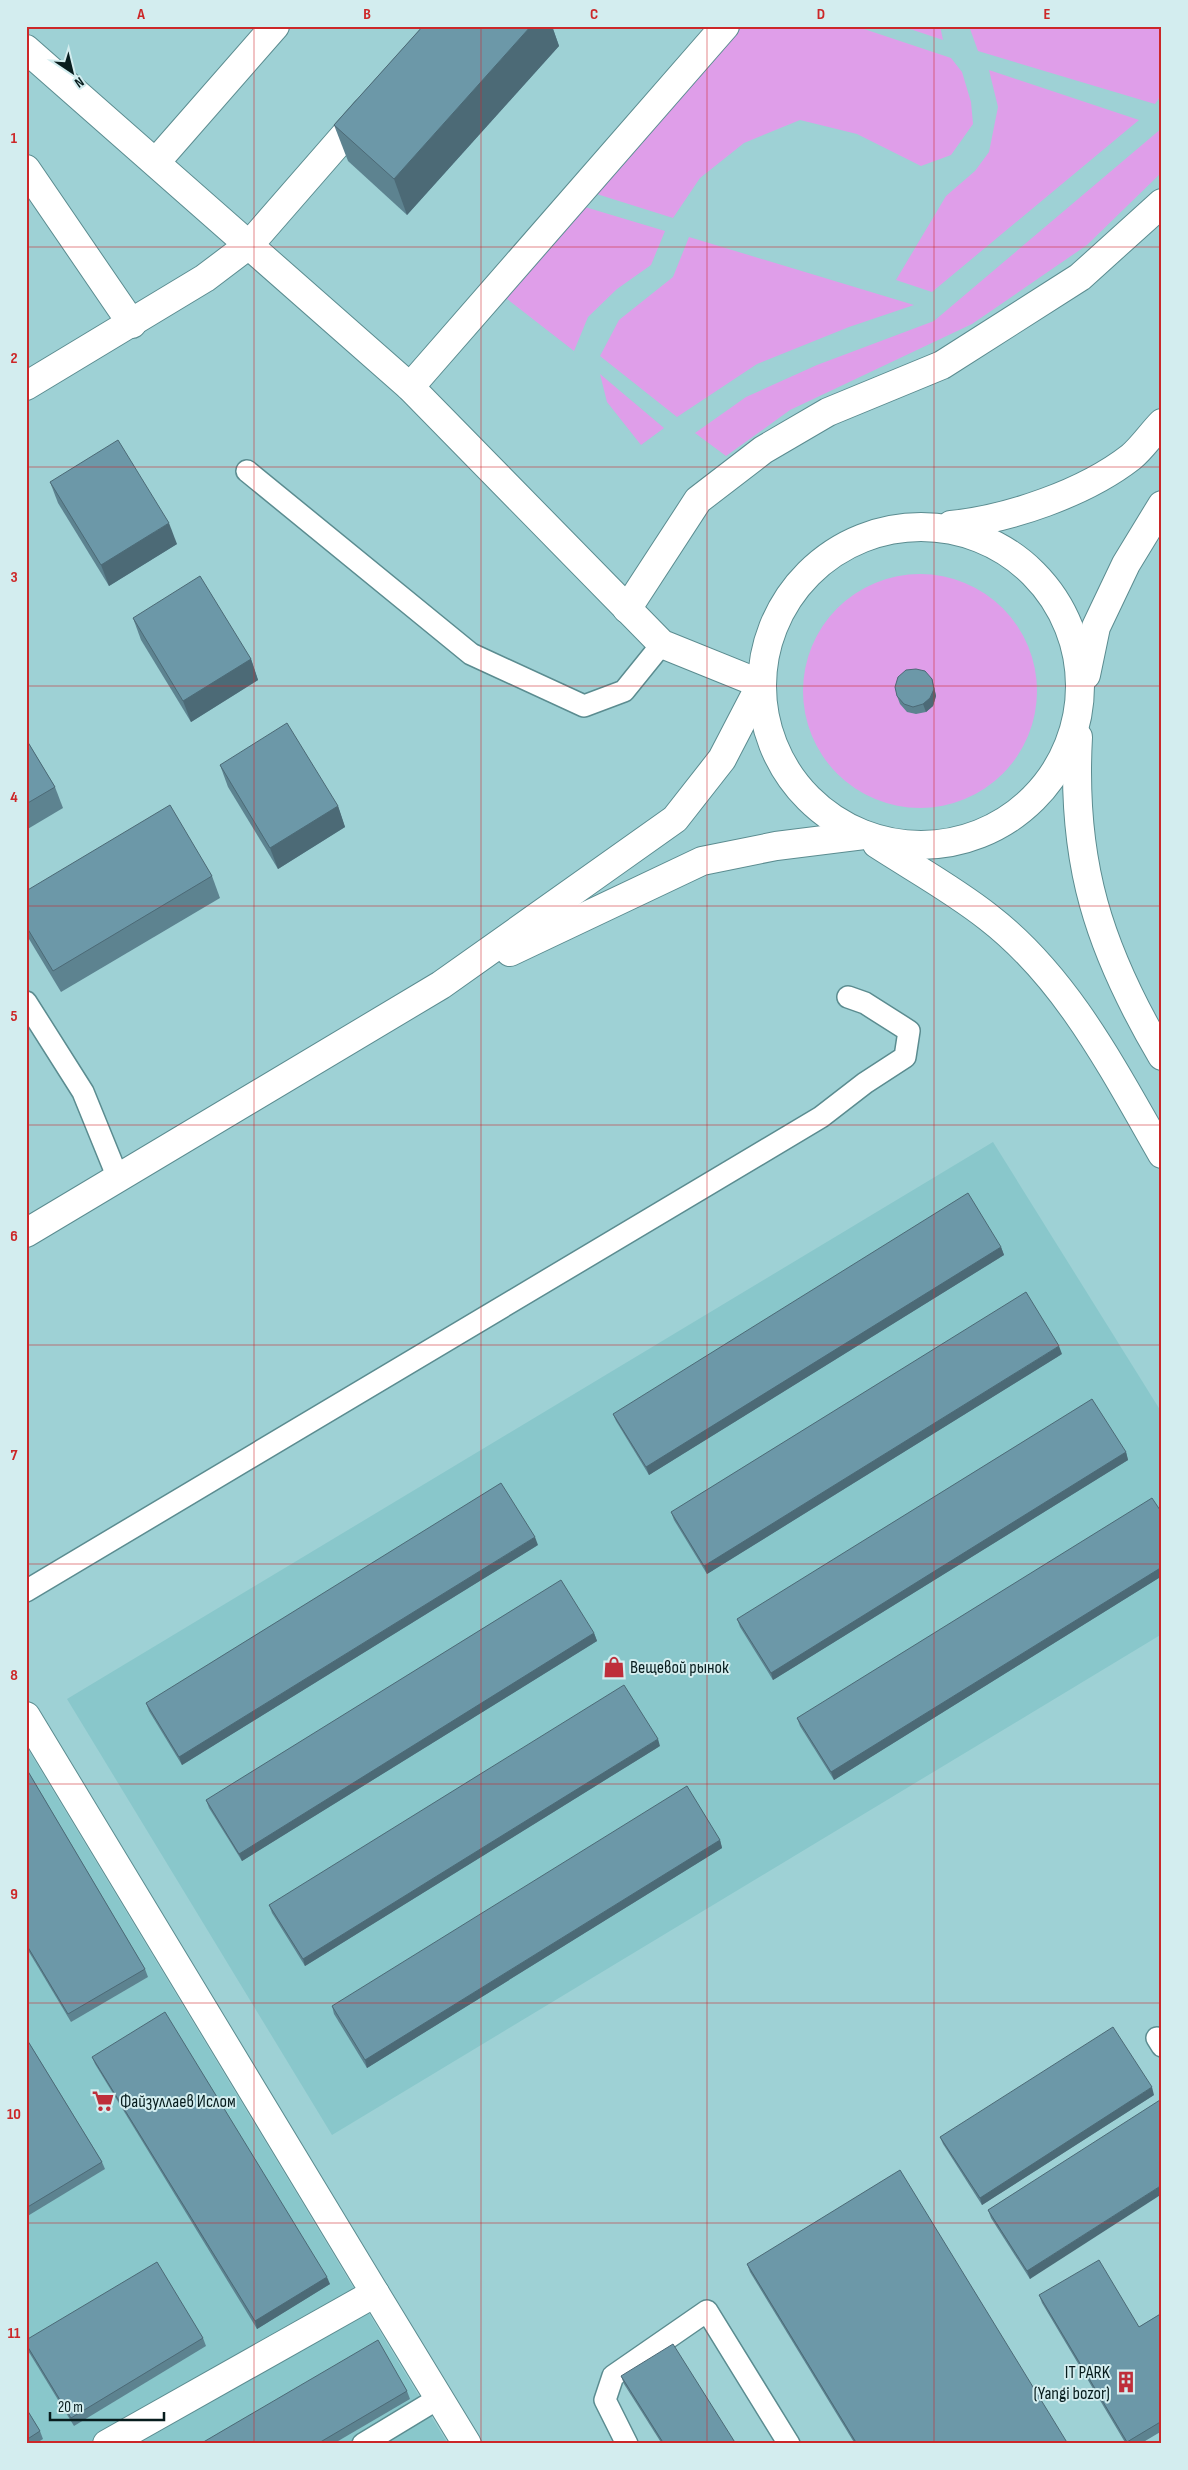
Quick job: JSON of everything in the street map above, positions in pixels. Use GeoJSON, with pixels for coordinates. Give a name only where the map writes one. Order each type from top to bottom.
{"type":"FeatureCollection","features":[{"type":"Feature","properties":{"kind":"street"},"geometry":{"type":"LineString","coordinates":[[156,162],[275,26]]}},
{"type":"Feature","properties":{"kind":"street"},"geometry":{"type":"LineString","coordinates":[[410,387],[725,26]]}},
{"type":"Feature","properties":{"kind":"street"},"geometry":{"type":"LineString","coordinates":[[26,49],[250,244],[410,387],[662,644],[761,684]]}},
{"type":"Feature","properties":{"kind":"street"},"geometry":{"type":"LineString","coordinates":[[26,386],[132,324],[205,278],[250,244],[381,94]]}},
{"type":"Feature","properties":{"kind":"street"},"geometry":{"type":"LineString","coordinates":[[26,169],[37,208],[132,324]]}},
{"type":"Feature","properties":{"kind":"street"},"geometry":{"type":"LineString","coordinates":[[627,609],[698,500],[763,450],[828,412],[942,364],[1080,277],[1162,202]]}},
{"type":"Feature","properties":{"kind":"street"},"geometry":{"type":"LineString","coordinates":[[1162,423],[1132,456],[1077,489],[1028,508],[981,522],[904,527],[876,533],[848,544],[817,566],[803,579],[785,602],[772,628],[764,656],[761,684],[763,712],[770,739],[781,764],[797,787],[816,807],[839,823],[864,835],[988,916],[1026,951],[1065,995],[1092,1035],[1162,1154]]}},
{"type":"Feature","properties":{"kind":"street"},"geometry":{"type":"LineString","coordinates":[[441,985],[702,860],[776,846],[864,835],[892,843],[922,846],[950,842],[980,834],[1005,821],[1029,803],[1049,781],[1064,756],[1075,728],[1096,627],[1126,564],[1162,505]]}},
{"type":"Feature","properties":{"kind":"street"},"geometry":{"type":"LineString","coordinates":[[933,526],[964,532],[993,543],[1020,560],[1043,582],[1061,608],[1074,637],[1080,668],[1076,773],[1081,845],[1093,907],[1110,958],[1133,1007],[1162,1056]]}},
{"type":"Feature","properties":{"kind":"street"},"geometry":{"type":"LineString","coordinates":[[26,1233],[441,985],[675,819],[722,759],[761,684]]}},
{"type":"Feature","properties":{"kind":"street"},"geometry":{"type":"LineString","coordinates":[[26,1716],[467,2444]]}},
{"type":"Feature","properties":{"kind":"street"},"geometry":{"type":"LineString","coordinates":[[107,2444],[375,2293]]}},
{"type":"Feature","properties":{"kind":"lane"},"geometry":{"type":"LineString","coordinates":[[247,471],[471,654],[584,706],[624,691],[662,644]]}},
{"type":"Feature","properties":{"kind":"lane"},"geometry":{"type":"LineString","coordinates":[[26,1591],[821,1116],[865,1083],[905,1057],[909,1031],[865,1003],[848,997]]}},
{"type":"Feature","properties":{"kind":"lane"},"geometry":{"type":"LineString","coordinates":[[26,1002],[82,1092],[118,1178]]}},
{"type":"Feature","properties":{"kind":"lane"},"geometry":{"type":"LineString","coordinates":[[627,2444],[605,2400],[613,2376],[707,2311],[789,2444]]}},
{"type":"Feature","properties":{"kind":"lane"},"geometry":{"type":"LineString","coordinates":[[363,2444],[439,2398]]}},
{"type":"Feature","properties":{"kind":"shaded area"},"geometry":{"type":"Polygon","coordinates":[[[727,26],[855,26],[951,58],[962,72],[971,102],[973,124],[951,155],[921,166],[857,134],[800,120],[744,143],[700,178],[673,218],[584,190],[727,26]]]}},
{"type":"Feature","properties":{"kind":"shaded area"},"geometry":{"type":"Polygon","coordinates":[[[901,26],[940,26],[943,40],[901,26]]]}},
{"type":"Feature","properties":{"kind":"shaded area"},"geometry":{"type":"Polygon","coordinates":[[[969,26],[1162,26],[1162,94],[1155,104],[978,51],[969,26]]]}},
{"type":"Feature","properties":{"kind":"shaded area"},"geometry":{"type":"Polygon","coordinates":[[[989,70],[1139,120],[932,292],[896,280],[946,196],[975,171],[989,152],[998,107],[989,70]]]}},
{"type":"Feature","properties":{"kind":"shaded area"},"geometry":{"type":"Polygon","coordinates":[[[1162,128],[1162,172],[1087,245],[972,324],[790,410],[726,456],[695,433],[746,397],[817,365],[934,321],[1162,128]]]}},
{"type":"Feature","properties":{"kind":"shaded area"},"geometry":{"type":"Polygon","coordinates":[[[575,204],[665,231],[651,265],[617,289],[588,317],[574,351],[498,292],[575,204]]]}},
{"type":"Feature","properties":{"kind":"shaded area"},"geometry":{"type":"Polygon","coordinates":[[[689,237],[914,305],[849,327],[757,364],[677,417],[600,356],[619,320],[673,277],[689,237]]]}},
{"type":"Feature","properties":{"kind":"shaded area"},"geometry":{"type":"Polygon","coordinates":[[[600,374],[664,428],[641,445],[607,402],[600,374]]]}},
{"type":"Feature","properties":{"kind":"shaded area"},"geometry":{"type":"Polygon","coordinates":[[[909,574],[931,574],[965,583],[985,593],[1003,608],[1018,626],[1028,646],[1035,668],[1037,691],[1035,714],[1028,736],[1018,756],[1003,774],[985,789],[954,803],[931,808],[909,808],[886,803],[855,789],[829,765],[822,756],[808,725],[803,702],[803,680],[808,657],[822,626],[846,600],[855,593],[886,579],[909,574]]]}},
{"type":"Feature","properties":{"kind":"shaded area","name":"Вещевой рынок"},"geometry":{"type":"Polygon","coordinates":[[[993,1142],[1162,1413],[1162,1634],[332,2135],[67,1699],[993,1142]]]}},
{"type":"Feature","properties":{"kind":"shaded area"},"geometry":{"type":"Polygon","coordinates":[[[26,1746],[448,2444],[26,2444],[26,1746]]]}},
{"type":"Feature","properties":{"kind":"building"},"geometry":{"type":"Polygon","coordinates":[[[423,26],[531,26],[394,179],[334,125],[423,26]]]}},
{"type":"Feature","properties":{"kind":"building"},"geometry":{"type":"Polygon","coordinates":[[[118,440],[169,523],[101,565],[50,482],[118,440]]]}},
{"type":"Feature","properties":{"kind":"building"},"geometry":{"type":"Polygon","coordinates":[[[200,576],[251,659],[183,701],[133,618],[200,576]]]}},
{"type":"Feature","properties":{"kind":"building"},"geometry":{"type":"Polygon","coordinates":[[[916,669],[925,671],[932,679],[934,689],[930,698],[923,704],[913,707],[904,704],[897,696],[895,687],[898,677],[906,670],[916,669]]]}},
{"type":"Feature","properties":{"kind":"building"},"geometry":{"type":"Polygon","coordinates":[[[287,723],[338,806],[270,848],[220,765],[287,723]]]}},
{"type":"Feature","properties":{"kind":"building"},"geometry":{"type":"Polygon","coordinates":[[[26,739],[55,787],[26,804],[26,739]]]}},
{"type":"Feature","properties":{"kind":"building"},"geometry":{"type":"Polygon","coordinates":[[[170,805],[212,876],[53,971],[26,926],[26,891],[170,805]]]}},
{"type":"Feature","properties":{"kind":"building"},"geometry":{"type":"Polygon","coordinates":[[[968,1193],[1001,1247],[646,1467],[613,1414],[968,1193]]]}},
{"type":"Feature","properties":{"kind":"building"},"geometry":{"type":"Polygon","coordinates":[[[1026,1292],[1059,1346],[704,1566],[671,1512],[1026,1292]]]}},
{"type":"Feature","properties":{"kind":"building"},"geometry":{"type":"Polygon","coordinates":[[[1092,1399],[1126,1452],[771,1673],[737,1619],[1092,1399]]]}},
{"type":"Feature","properties":{"kind":"building"},"geometry":{"type":"Polygon","coordinates":[[[501,1483],[535,1537],[179,1757],[146,1703],[501,1483]]]}},
{"type":"Feature","properties":{"kind":"building"},"geometry":{"type":"Polygon","coordinates":[[[1152,1498],[1162,1513],[1162,1567],[831,1772],[797,1718],[1152,1498]]]}},
{"type":"Feature","properties":{"kind":"building"},"geometry":{"type":"Polygon","coordinates":[[[561,1580],[594,1633],[239,1854],[206,1800],[561,1580]]]}},
{"type":"Feature","properties":{"kind":"building"},"geometry":{"type":"Polygon","coordinates":[[[624,1685],[658,1739],[303,1959],[269,1905],[624,1685]]]}},
{"type":"Feature","properties":{"kind":"building"},"geometry":{"type":"Polygon","coordinates":[[[26,1768],[145,1969],[68,2014],[26,1944],[26,1768]]]}},
{"type":"Feature","properties":{"kind":"building"},"geometry":{"type":"Polygon","coordinates":[[[687,1786],[720,1840],[365,2060],[332,2006],[687,1786]]]}},
{"type":"Feature","properties":{"kind":"building"},"geometry":{"type":"Polygon","coordinates":[[[165,2012],[327,2277],[255,2321],[92,2057],[165,2012]]]}},
{"type":"Feature","properties":{"kind":"building"},"geometry":{"type":"Polygon","coordinates":[[[1113,2027],[1152,2087],[980,2198],[940,2137],[1113,2027]]]}},
{"type":"Feature","properties":{"kind":"building"},"geometry":{"type":"Polygon","coordinates":[[[26,2038],[102,2162],[26,2208],[26,2038]]]}},
{"type":"Feature","properties":{"kind":"building"},"geometry":{"type":"Polygon","coordinates":[[[1160,2100],[1162,2102],[1162,2185],[1027,2271],[988,2210],[1160,2100]]]}},
{"type":"Feature","properties":{"kind":"building"},"geometry":{"type":"Polygon","coordinates":[[[900,2170],[1068,2444],[857,2444],[747,2264],[900,2170]]]}},
{"type":"Feature","properties":{"kind":"building","name":"IT PARK (Yangi bozor)"},"geometry":{"type":"Polygon","coordinates":[[[1099,2260],[1139,2327],[1162,2313],[1162,2421],[1127,2442],[1039,2295],[1099,2260]]]}},
{"type":"Feature","properties":{"kind":"building"},"geometry":{"type":"Polygon","coordinates":[[[157,2262],[203,2338],[71,2418],[26,2344],[26,2340],[157,2262]]]}},
{"type":"Feature","properties":{"kind":"building"},"geometry":{"type":"Polygon","coordinates":[[[378,2340],[407,2391],[317,2444],[200,2444],[378,2340]]]}},
{"type":"Feature","properties":{"kind":"building"},"geometry":{"type":"Polygon","coordinates":[[[673,2344],[736,2444],[664,2444],[621,2376],[673,2344]]]}},
{"type":"Feature","properties":{"kind":"building"},"geometry":{"type":"Polygon","coordinates":[[[26,2408],[40,2431],[26,2440],[26,2408]]]}},
{"type":"Feature","properties":{"kind":"place","name":"Вещевой рынок"},"geometry":{"type":"Point","coordinates":[614,1667]}},
{"type":"Feature","properties":{"kind":"place","name":"Файзуллаев Ислом"},"geometry":{"type":"Point","coordinates":[103,2101]}},
{"type":"Feature","properties":{"kind":"place","name":"IT PARK (Yangi bozor)"},"geometry":{"type":"Point","coordinates":[1126,2382]}}]}
